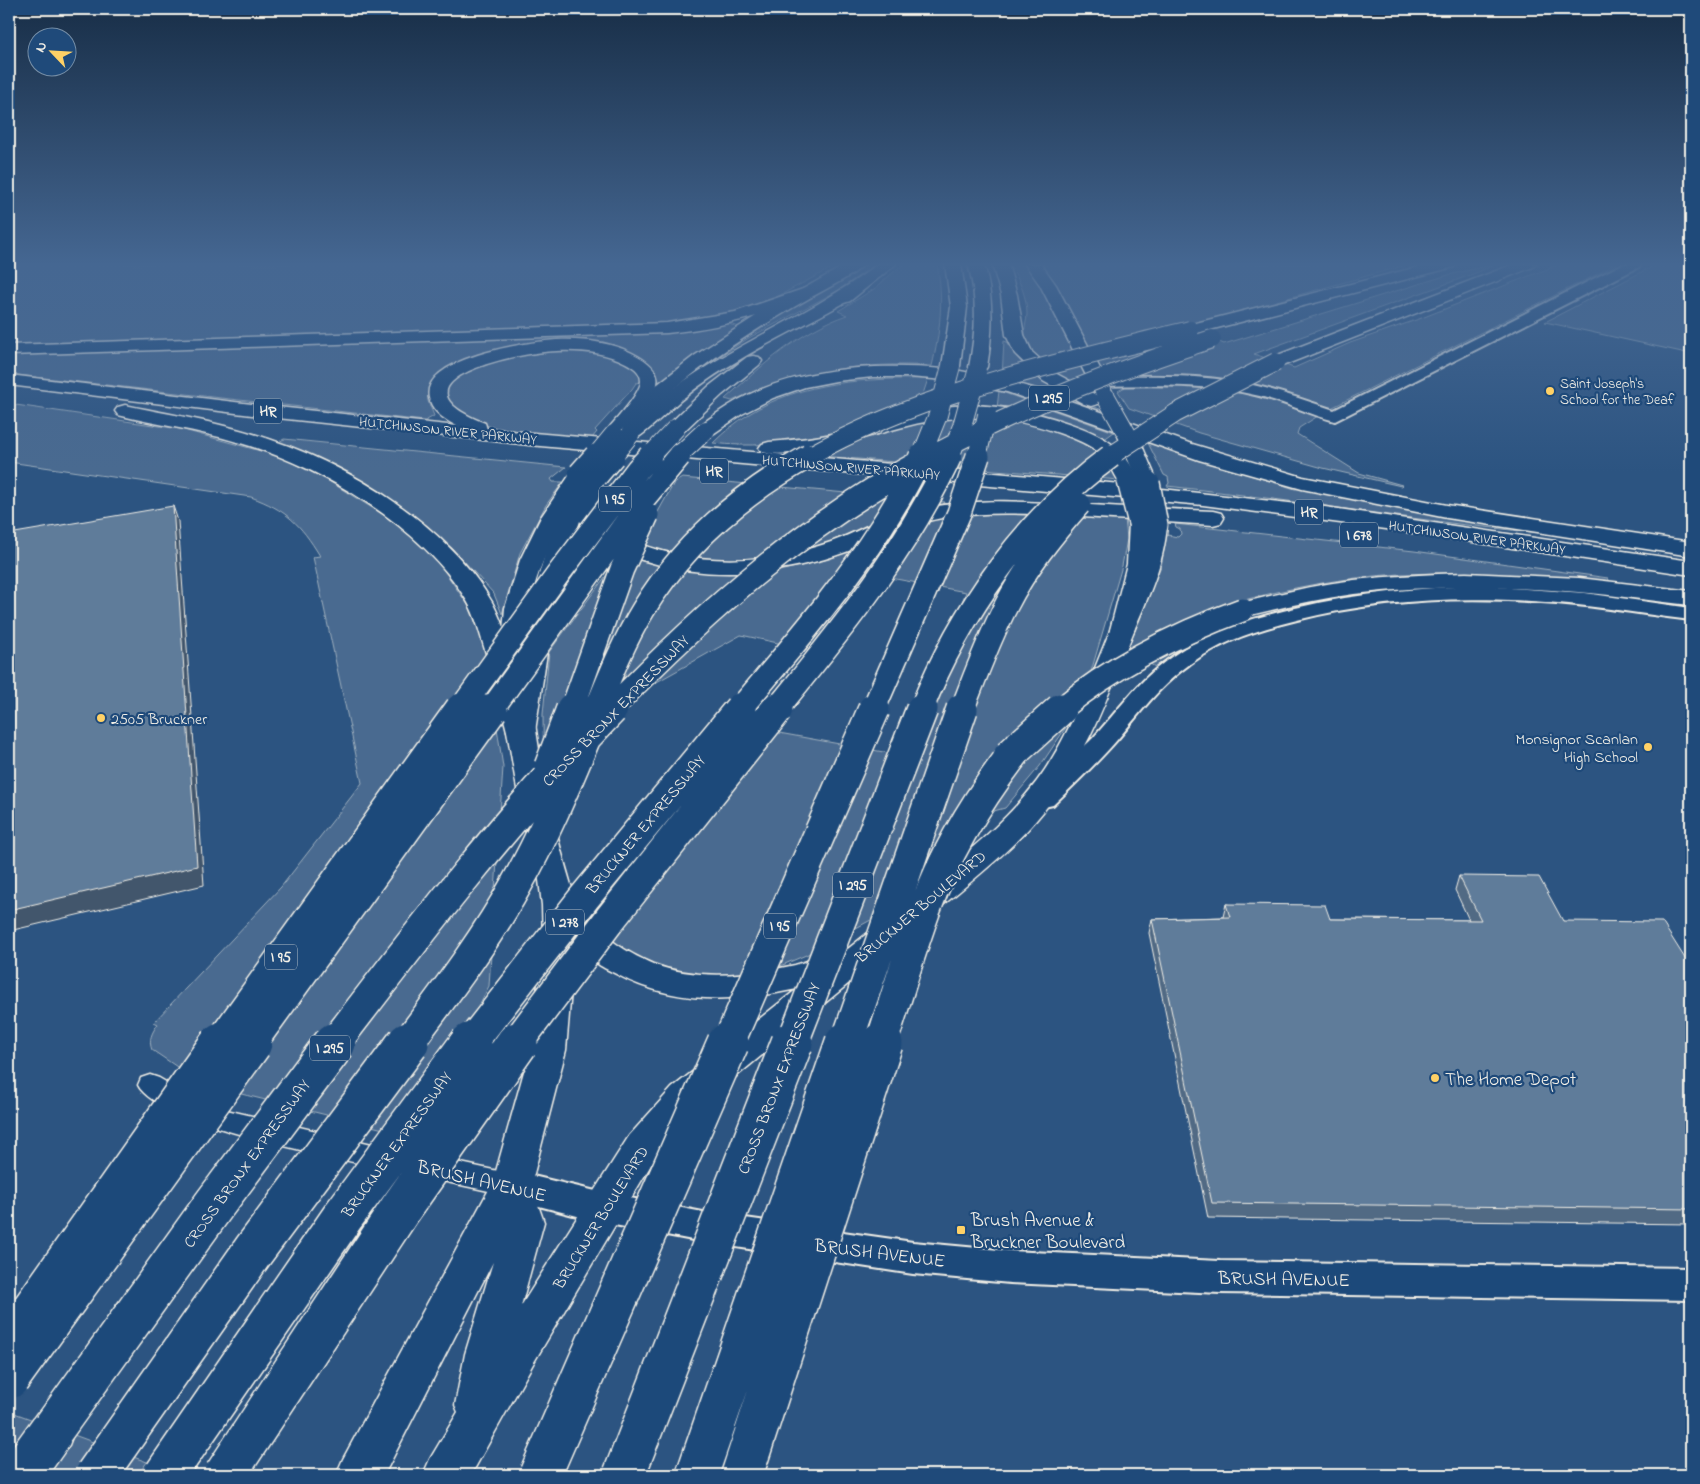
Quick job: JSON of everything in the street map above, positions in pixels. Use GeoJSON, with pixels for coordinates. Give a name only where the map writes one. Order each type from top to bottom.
{"type":"FeatureCollection","features":[{"type":"Feature","properties":{"kind":"main road"},"geometry":{"type":"LineString","coordinates":[[9,350],[501,333]]}},
{"type":"Feature","properties":{"kind":"main road"},"geometry":{"type":"LineString","coordinates":[[521,731],[544,604],[560,542],[588,475],[622,435],[638,410],[685,370],[738,333]]}},
{"type":"Feature","properties":{"kind":"main road"},"geometry":{"type":"LineString","coordinates":[[622,435],[698,377],[773,333]]}},
{"type":"Feature","properties":{"kind":"main road","name":"I 95"},"geometry":{"type":"LineString","coordinates":[[9,1343],[322,900],[553,582],[638,469],[715,390],[793,333]]}},
{"type":"Feature","properties":{"kind":"main road","name":"BRUCKNER EXPRESSWAY"},"geometry":{"type":"LineString","coordinates":[[225,1475],[355,1275],[508,1055],[610,919],[819,657],[884,569],[914,522],[945,467],[963,423],[973,367],[965,333]]}},
{"type":"Feature","properties":{"kind":"main road","name":"I 95"},"geometry":{"type":"LineString","coordinates":[[540,1475],[959,513],[984,433],[989,398],[973,367],[981,333]]}},
{"type":"Feature","properties":{"kind":"main road"},"geometry":{"type":"LineString","coordinates":[[1015,333],[1016,340],[1024,354],[1049,377],[1069,390],[1094,401],[1206,441],[1299,468],[1382,489],[1464,506],[1691,542]]}},
{"type":"Feature","properties":{"kind":"main road","name":"BRUCKNER BOULEVARD"},"geometry":{"type":"LineString","coordinates":[[446,1475],[473,1426],[642,1146],[685,1098],[890,932],[1010,830],[1043,792],[1066,756],[1087,715],[1152,558],[1148,524],[1153,503],[1139,482],[1128,436],[1074,333]]}},
{"type":"Feature","properties":{"kind":"main road"},"geometry":{"type":"LineString","coordinates":[[96,1475],[227,1287],[423,1022],[492,925],[536,849],[621,653],[640,614],[677,562],[723,515],[773,477],[800,459],[843,436],[893,414],[983,383],[1207,333]]}},
{"type":"Feature","properties":{"kind":"main road","name":"CROSS BRONX EXPRESSWAY"},"geometry":{"type":"LineString","coordinates":[[20,1475],[305,1082],[417,936],[512,821],[591,731],[688,632],[737,588],[805,535],[876,486],[987,426],[1058,394],[1207,333]]}},
{"type":"Feature","properties":{"kind":"main road","name":"CROSS BRONX EXPRESSWAY"},"geometry":{"type":"LineString","coordinates":[[624,1475],[922,710],[954,640],[983,592],[1010,555],[1047,512],[1100,464],[1142,435],[1217,391],[1276,362],[1350,333]]}},
{"type":"Feature","properties":{"kind":"main road"},"geometry":{"type":"LineString","coordinates":[[528,438],[487,430],[453,418],[438,403],[436,396],[440,385],[452,373],[464,366],[486,357],[512,351],[569,346],[615,353],[640,364],[648,371],[651,379],[622,435]]}},
{"type":"Feature","properties":{"kind":"main road","name":"BRUCKNER EXPRESSWAY"},"geometry":{"type":"LineString","coordinates":[[165,1475],[352,1204],[474,1038],[553,936],[805,630],[856,563],[895,504],[920,456],[938,415],[973,367]]}},
{"type":"Feature","properties":{"kind":"main road"},"geometry":{"type":"LineString","coordinates":[[9,1378],[638,505],[676,458],[706,430],[743,404],[803,383],[839,376],[876,372],[946,374],[978,379],[1021,390],[1208,457],[1302,482],[1424,507],[1691,549]]}},
{"type":"Feature","properties":{"kind":"main road","name":"HUTCHINSON RIVER PARKWAY"},"geometry":{"type":"LineString","coordinates":[[9,380],[271,412],[528,438],[1219,501],[1691,568]]}},
{"type":"Feature","properties":{"kind":"main road"},"geometry":{"type":"LineString","coordinates":[[697,1475],[958,719],[982,656],[1008,601],[1050,538],[1102,479],[1149,438],[1217,391]]}},
{"type":"Feature","properties":{"kind":"main road","name":"HUTCHINSON RIVER PARKWAY"},"geometry":{"type":"LineString","coordinates":[[9,395],[122,410],[483,450],[974,492],[1213,518]]}},
{"type":"Feature","properties":{"kind":"main road"},"geometry":{"type":"LineString","coordinates":[[122,410],[221,431],[289,453],[352,486],[410,526],[446,559],[478,600],[490,625],[521,731],[537,818],[555,880],[563,899],[579,926],[614,960],[626,967],[652,976],[699,986],[739,988],[800,976],[848,957],[890,932]]}},
{"type":"Feature","properties":{"kind":"main road"},"geometry":{"type":"LineString","coordinates":[[660,451],[794,446],[830,440],[923,416],[949,413],[980,413],[1033,419],[1082,435],[1116,456],[1139,482]]}},
{"type":"Feature","properties":{"kind":"main road"},"geometry":{"type":"LineString","coordinates":[[423,1022],[474,938],[505,875],[564,731],[631,546],[670,477],[690,448],[706,430]]}},
{"type":"Feature","properties":{"kind":"main road"},"geometry":{"type":"LineString","coordinates":[[588,475],[587,510],[590,520],[601,534],[625,546],[653,556],[682,563],[713,566],[762,564],[802,558],[832,549],[900,522],[934,513],[966,508],[1035,508],[1213,518]]}},
{"type":"Feature","properties":{"kind":"main road","name":"I 678"},"geometry":{"type":"LineString","coordinates":[[1213,518],[1497,552],[1691,580]]}},
{"type":"Feature","properties":{"kind":"main road"},"geometry":{"type":"LineString","coordinates":[[860,1004],[906,906],[948,830],[975,792],[1021,744],[1067,703],[1115,669],[1174,637],[1242,610],[1279,600],[1338,588],[1433,580],[1562,584],[1691,598]]}},
{"type":"Feature","properties":{"kind":"main road"},"geometry":{"type":"LineString","coordinates":[[742,1475],[925,908],[963,825],[988,785],[1021,744]]}},
{"type":"Feature","properties":{"kind":"main road"},"geometry":{"type":"LineString","coordinates":[[359,1475],[512,1185],[548,1050],[559,943],[555,880]]}},
{"type":"Feature","properties":{"kind":"main road"},"geometry":{"type":"LineString","coordinates":[[473,1426],[487,1354],[524,1222],[512,1185]]}},
{"type":"Feature","properties":{"kind":"street"},"geometry":{"type":"LineString","coordinates":[[1103,389],[1177,380],[1224,384],[1262,391],[1335,416],[1498,333]]}},
{"type":"Feature","properties":{"kind":"street"},"geometry":{"type":"LineString","coordinates":[[1010,830],[1080,765],[1152,684],[1172,666],[1208,644],[1262,623],[1311,610],[1360,601],[1415,593],[1452,591],[1577,598],[1691,614]]}},
{"type":"Feature","properties":{"kind":"street","name":"BRUSH AVENUE"},"geometry":{"type":"LineString","coordinates":[[150,1085],[184,1105],[219,1119],[394,1160],[512,1185],[604,1208],[703,1227],[913,1258],[1010,1267],[1230,1277],[1691,1284]]}},
{"type":"Feature","properties":{"kind":"shaded area"},"geometry":{"type":"Polygon","coordinates":[[[9,333],[448,333],[9,348],[9,333]]]}},
{"type":"Feature","properties":{"kind":"shaded area"},"geometry":{"type":"Polygon","coordinates":[[[594,333],[731,333],[659,383],[657,373],[652,367],[634,355],[533,345],[436,381],[428,395],[428,402],[434,416],[425,421],[9,374],[9,352],[594,333]]]}},
{"type":"Feature","properties":{"kind":"shaded area"},"geometry":{"type":"Polygon","coordinates":[[[749,333],[758,333],[694,373],[749,333]]]}},
{"type":"Feature","properties":{"kind":"shaded area"},"geometry":{"type":"Polygon","coordinates":[[[808,333],[938,333],[932,366],[880,365],[829,371],[780,383],[732,401],[725,399],[752,374],[808,333]]]}},
{"type":"Feature","properties":{"kind":"shaded area"},"geometry":{"type":"Polygon","coordinates":[[[1065,333],[1096,395],[1063,379],[1043,364],[1029,345],[1025,334],[1065,333]]]}},
{"type":"Feature","properties":{"kind":"shaded area"},"geometry":{"type":"Polygon","coordinates":[[[1081,333],[1198,333],[1224,344],[1259,333],[1311,333],[1254,354],[1294,368],[1350,343],[1378,333],[1479,333],[1329,409],[1276,391],[1114,377],[1103,373],[1081,333]]]}},
{"type":"Feature","properties":{"kind":"shaded area"},"geometry":{"type":"Polygon","coordinates":[[[1596,333],[1691,333],[1691,354],[1596,333]]]}},
{"type":"Feature","properties":{"kind":"shaded area"},"geometry":{"type":"Polygon","coordinates":[[[1004,341],[1007,342],[1025,367],[1037,377],[1063,393],[1105,411],[1102,412],[1002,377],[1004,341]]]}},
{"type":"Feature","properties":{"kind":"shaded area"},"geometry":{"type":"Polygon","coordinates":[[[540,350],[576,350],[613,355],[635,366],[645,381],[636,383],[595,430],[597,432],[592,438],[507,429],[475,422],[462,416],[444,395],[451,384],[473,368],[499,359],[540,350]]]}},
{"type":"Feature","properties":{"kind":"shaded area"},"geometry":{"type":"Polygon","coordinates":[[[928,379],[918,409],[868,424],[792,442],[740,445],[713,443],[739,420],[769,403],[790,394],[813,388],[859,381],[928,379]]]}},
{"type":"Feature","properties":{"kind":"shaded area"},"geometry":{"type":"Polygon","coordinates":[[[1195,384],[1260,394],[1318,416],[1299,428],[1297,434],[1359,473],[1402,485],[1323,468],[1199,433],[1129,408],[1118,391],[1125,387],[1123,385],[1195,384]]]}},
{"type":"Feature","properties":{"kind":"shaded area"},"geometry":{"type":"Polygon","coordinates":[[[999,391],[1114,432],[1103,440],[997,408],[999,391]]]}},
{"type":"Feature","properties":{"kind":"shaded area"},"geometry":{"type":"Polygon","coordinates":[[[9,404],[180,429],[279,456],[327,480],[387,517],[419,543],[443,569],[481,624],[503,767],[489,986],[412,1136],[229,1091],[192,1077],[152,1050],[150,1043],[151,1036],[158,1024],[154,1022],[281,887],[362,783],[313,557],[320,556],[299,526],[291,519],[274,507],[251,497],[9,462],[9,404]]]}},
{"type":"Feature","properties":{"kind":"shaded area"},"geometry":{"type":"Polygon","coordinates":[[[982,416],[1051,429],[1084,442],[1098,451],[1110,463],[1119,480],[759,451],[781,449],[927,419],[982,416]]]}},
{"type":"Feature","properties":{"kind":"shaded area"},"geometry":{"type":"Polygon","coordinates":[[[284,439],[566,467],[551,479],[553,482],[563,482],[546,505],[520,553],[502,614],[494,594],[452,548],[416,520],[277,443],[284,439]]]}},
{"type":"Feature","properties":{"kind":"shaded area"},"geometry":{"type":"Polygon","coordinates":[[[1148,443],[1295,489],[1305,488],[1563,535],[1464,525],[1167,486],[1169,483],[1168,477],[1164,475],[1148,443]]]}},
{"type":"Feature","properties":{"kind":"shaded area"},"geometry":{"type":"Polygon","coordinates":[[[682,478],[945,502],[943,505],[870,530],[795,552],[757,558],[719,560],[681,556],[643,545],[643,539],[674,483],[682,478]]]}},
{"type":"Feature","properties":{"kind":"shaded area"},"geometry":{"type":"Polygon","coordinates":[[[987,512],[1125,518],[1127,539],[1122,566],[1088,682],[1071,720],[1040,766],[1005,808],[990,812],[919,894],[806,955],[773,969],[758,973],[717,977],[668,971],[620,950],[595,924],[591,915],[735,725],[900,755],[966,592],[869,574],[810,650],[741,635],[558,737],[544,797],[543,714],[549,652],[617,561],[631,558],[669,569],[712,573],[775,572],[830,559],[904,528],[937,518],[987,512]]]}},
{"type":"Feature","properties":{"kind":"shaded area"},"geometry":{"type":"Polygon","coordinates":[[[1175,524],[1414,551],[1608,578],[1610,582],[1506,575],[1427,573],[1380,575],[1316,584],[1233,603],[1253,618],[1188,645],[1155,667],[1127,649],[1161,566],[1167,535],[1178,537],[1181,534],[1180,529],[1175,524]]]}},
{"type":"Feature","properties":{"kind":"shaded area"},"geometry":{"type":"Polygon","coordinates":[[[9,1411],[147,1462],[138,1475],[9,1475],[9,1411]]]}},
{"type":"Feature","properties":{"kind":"building","name":"2505 Bruckner"},"geometry":{"type":"Polygon","coordinates":[[[173,506],[197,866],[9,910],[9,534],[173,506]]]}},
{"type":"Feature","properties":{"kind":"building","name":"The Home Depot"},"geometry":{"type":"Polygon","coordinates":[[[1459,876],[1539,877],[1563,921],[1662,922],[1691,968],[1691,1209],[1212,1203],[1152,919],[1230,917],[1226,904],[1325,905],[1330,919],[1481,920],[1459,876]]]}},
{"type":"Feature","properties":{"kind":"place","name":"Saint Joseph's School for the Deaf"},"geometry":{"type":"Point","coordinates":[1550,391]}},
{"type":"Feature","properties":{"kind":"place","name":"2505 Bruckner"},"geometry":{"type":"Point","coordinates":[101,718]}},
{"type":"Feature","properties":{"kind":"place","name":"Monsignor Scanlan High School"},"geometry":{"type":"Point","coordinates":[1648,747]}},
{"type":"Feature","properties":{"kind":"place","name":"The Home Depot"},"geometry":{"type":"Point","coordinates":[1435,1078]}},
{"type":"Feature","properties":{"kind":"place","name":"Brush Avenue & Bruckner Boulevard"},"geometry":{"type":"Point","coordinates":[961,1230]}}]}
